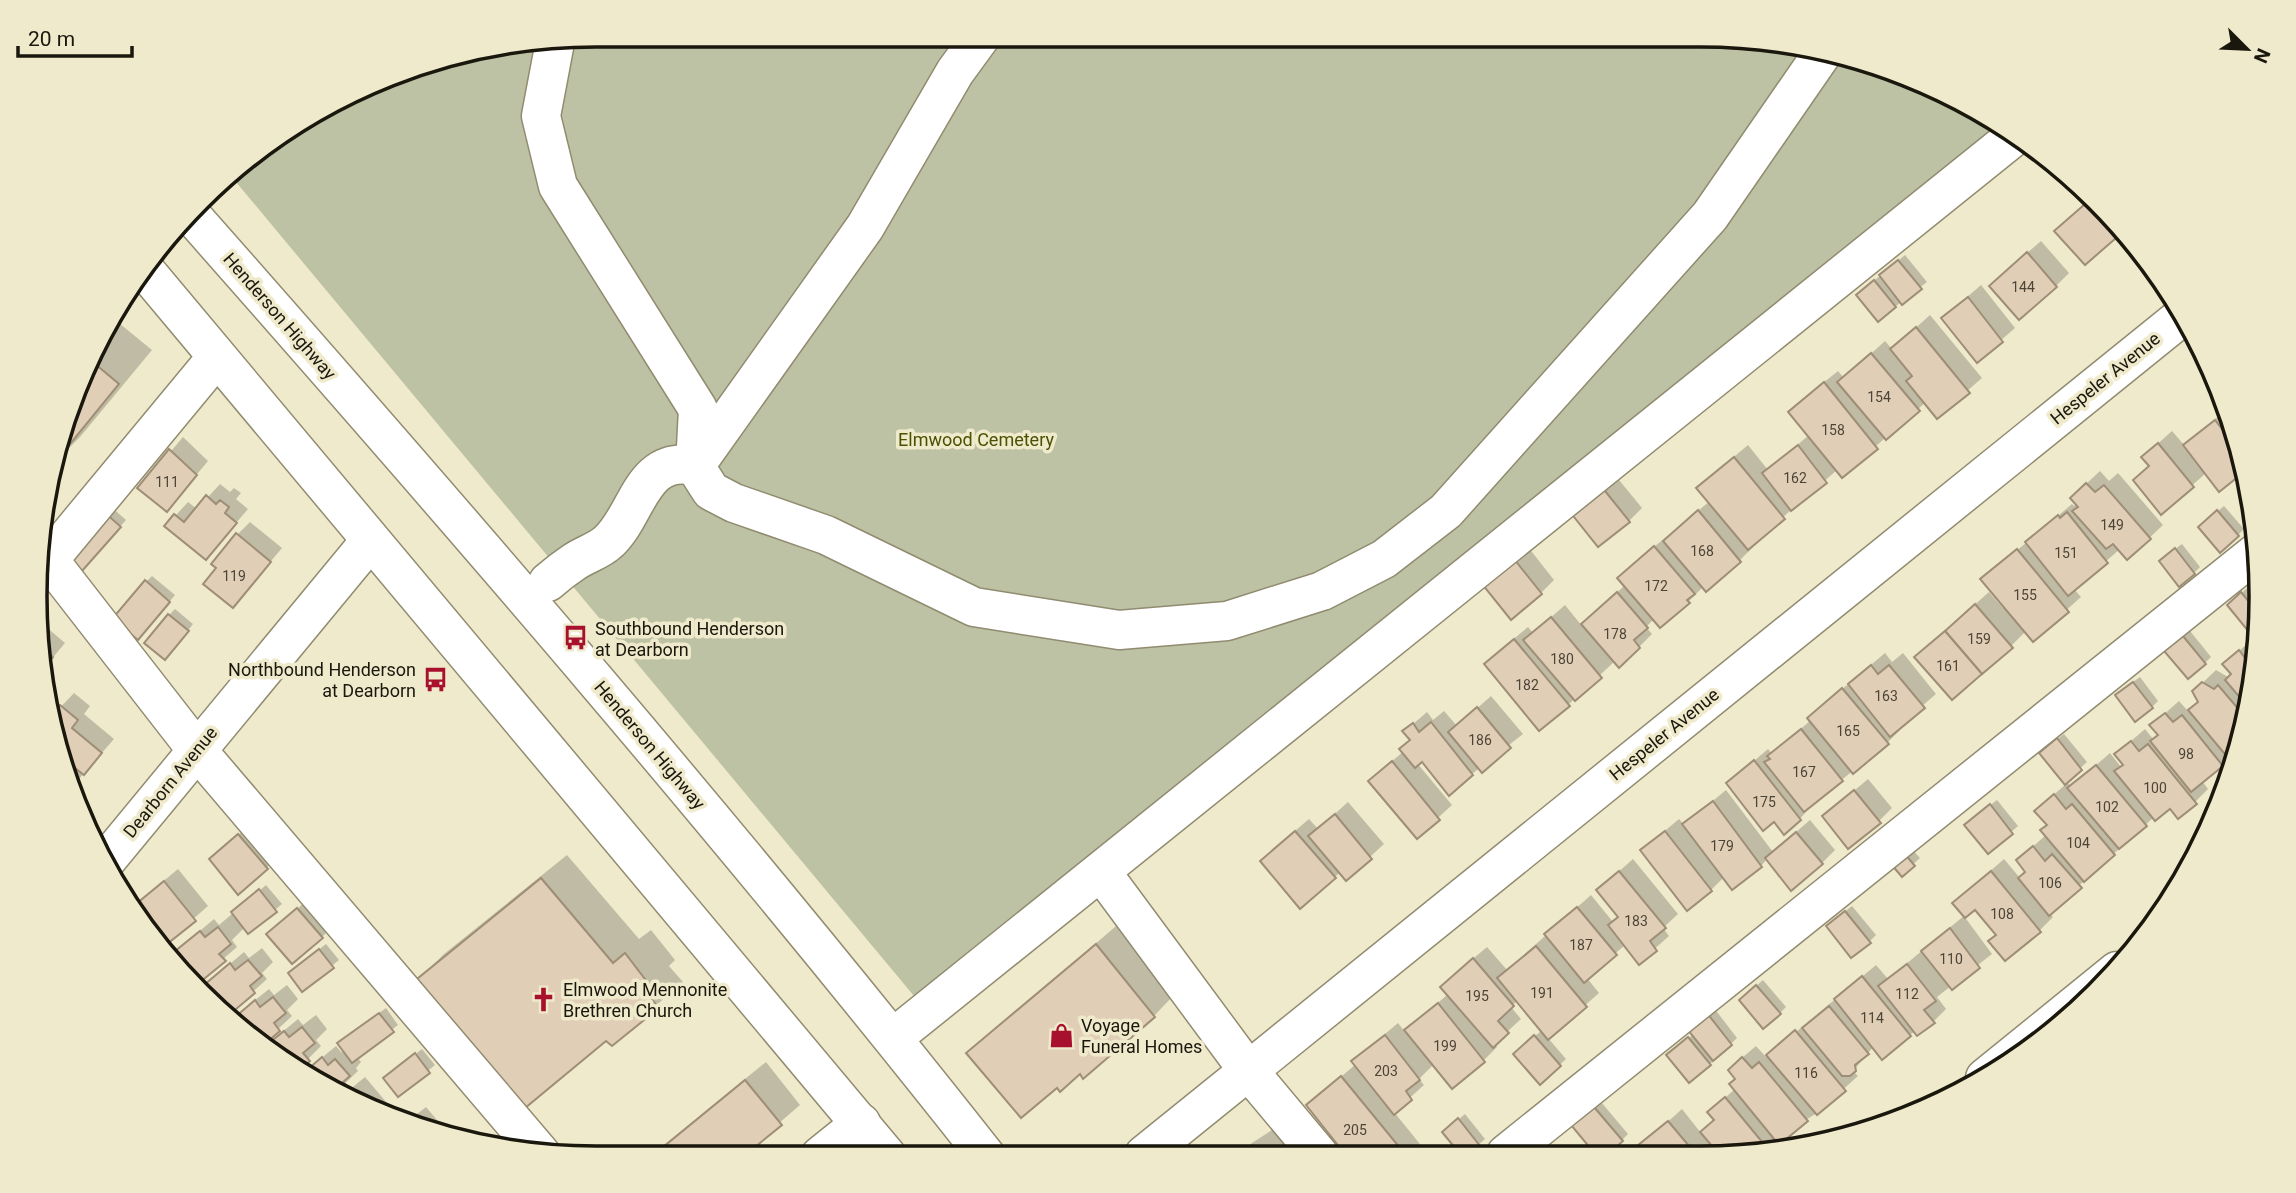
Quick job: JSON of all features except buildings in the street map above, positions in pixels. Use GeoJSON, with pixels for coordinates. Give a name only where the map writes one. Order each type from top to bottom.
{"type":"FeatureCollection","features":[{"type":"Feature","properties":{"kind":"main road"},"geometry":{"type":"LineString","coordinates":[[695,466],[865,227],[955,72],[973,47]]}},
{"type":"Feature","properties":{"kind":"main road"},"geometry":{"type":"LineString","coordinates":[[554,49],[541,116],[558,187],[698,409],[695,466],[711,491],[734,503],[826,535],[974,607],[1119,630],[1227,621],[1322,592],[1384,559],[1447,511],[1710,216],[1818,60]]}},
{"type":"Feature","properties":{"kind":"main road"},"geometry":{"type":"LineString","coordinates":[[893,1038],[1102,873],[2008,142]]}},
{"type":"Feature","properties":{"kind":"main road","name":"Henderson Highway"},"geometry":{"type":"LineString","coordinates":[[196,221],[528,598],[893,1038],[978,1146]]}},
{"type":"Feature","properties":{"kind":"main road"},"geometry":{"type":"LineString","coordinates":[[150,277],[879,1146]]}},
{"type":"Feature","properties":{"kind":"main road","name":"Hespeler Avenue"},"geometry":{"type":"LineString","coordinates":[[1155,1146],[2175,322]]}},
{"type":"Feature","properties":{"kind":"main road"},"geometry":{"type":"LineString","coordinates":[[48,561],[216,358]]}},
{"type":"Feature","properties":{"kind":"main road"},"geometry":{"type":"LineString","coordinates":[[548,582],[574,561],[606,545],[620,530],[643,485],[663,470],[684,464],[695,466]]}},
{"type":"Feature","properties":{"kind":"main road","name":"Dearborn Avenue"},"geometry":{"type":"LineString","coordinates":[[112,854],[370,541]]}},
{"type":"Feature","properties":{"kind":"main road"},"geometry":{"type":"LineString","coordinates":[[1516,1146],[2248,559]]}},
{"type":"Feature","properties":{"kind":"main road"},"geometry":{"type":"LineString","coordinates":[[48,565],[196,749],[530,1142]]}},
{"type":"Feature","properties":{"kind":"main road"},"geometry":{"type":"LineString","coordinates":[[1102,873],[1247,1069],[1312,1146]]}},
{"type":"Feature","properties":{"kind":"main road"},"geometry":{"type":"LineString","coordinates":[[1172,1146],[1185,1121]]}},
{"type":"Feature","properties":{"kind":"main road"},"geometry":{"type":"LineString","coordinates":[[832,1146],[861,1123]]}},
{"type":"Feature","properties":{"kind":"green space","name":"Elmwood Cemetery"},"geometry":{"type":"Polygon","coordinates":[[[596,47],[1735,48],[1807,58],[1876,76],[1942,104],[1996,134],[919,1002],[236,182],[262,161],[322,121],[386,89],[420,76],[489,58],[525,52],[596,47]]]}},
{"type":"Feature","properties":{"kind":"place","name":"Southbound Henderson at Dearborn"},"geometry":{"type":"Point","coordinates":[575,638]}},
{"type":"Feature","properties":{"kind":"place","name":"Northbound Henderson at Dearborn"},"geometry":{"type":"Point","coordinates":[436,679]}},
{"type":"Feature","properties":{"kind":"place","name":"Elmwood Mennonite Brethren Church"},"geometry":{"type":"Point","coordinates":[543,999]}},
{"type":"Feature","properties":{"kind":"place","name":"Voyage Funeral Homes"},"geometry":{"type":"Point","coordinates":[1061,1035]}}]}
